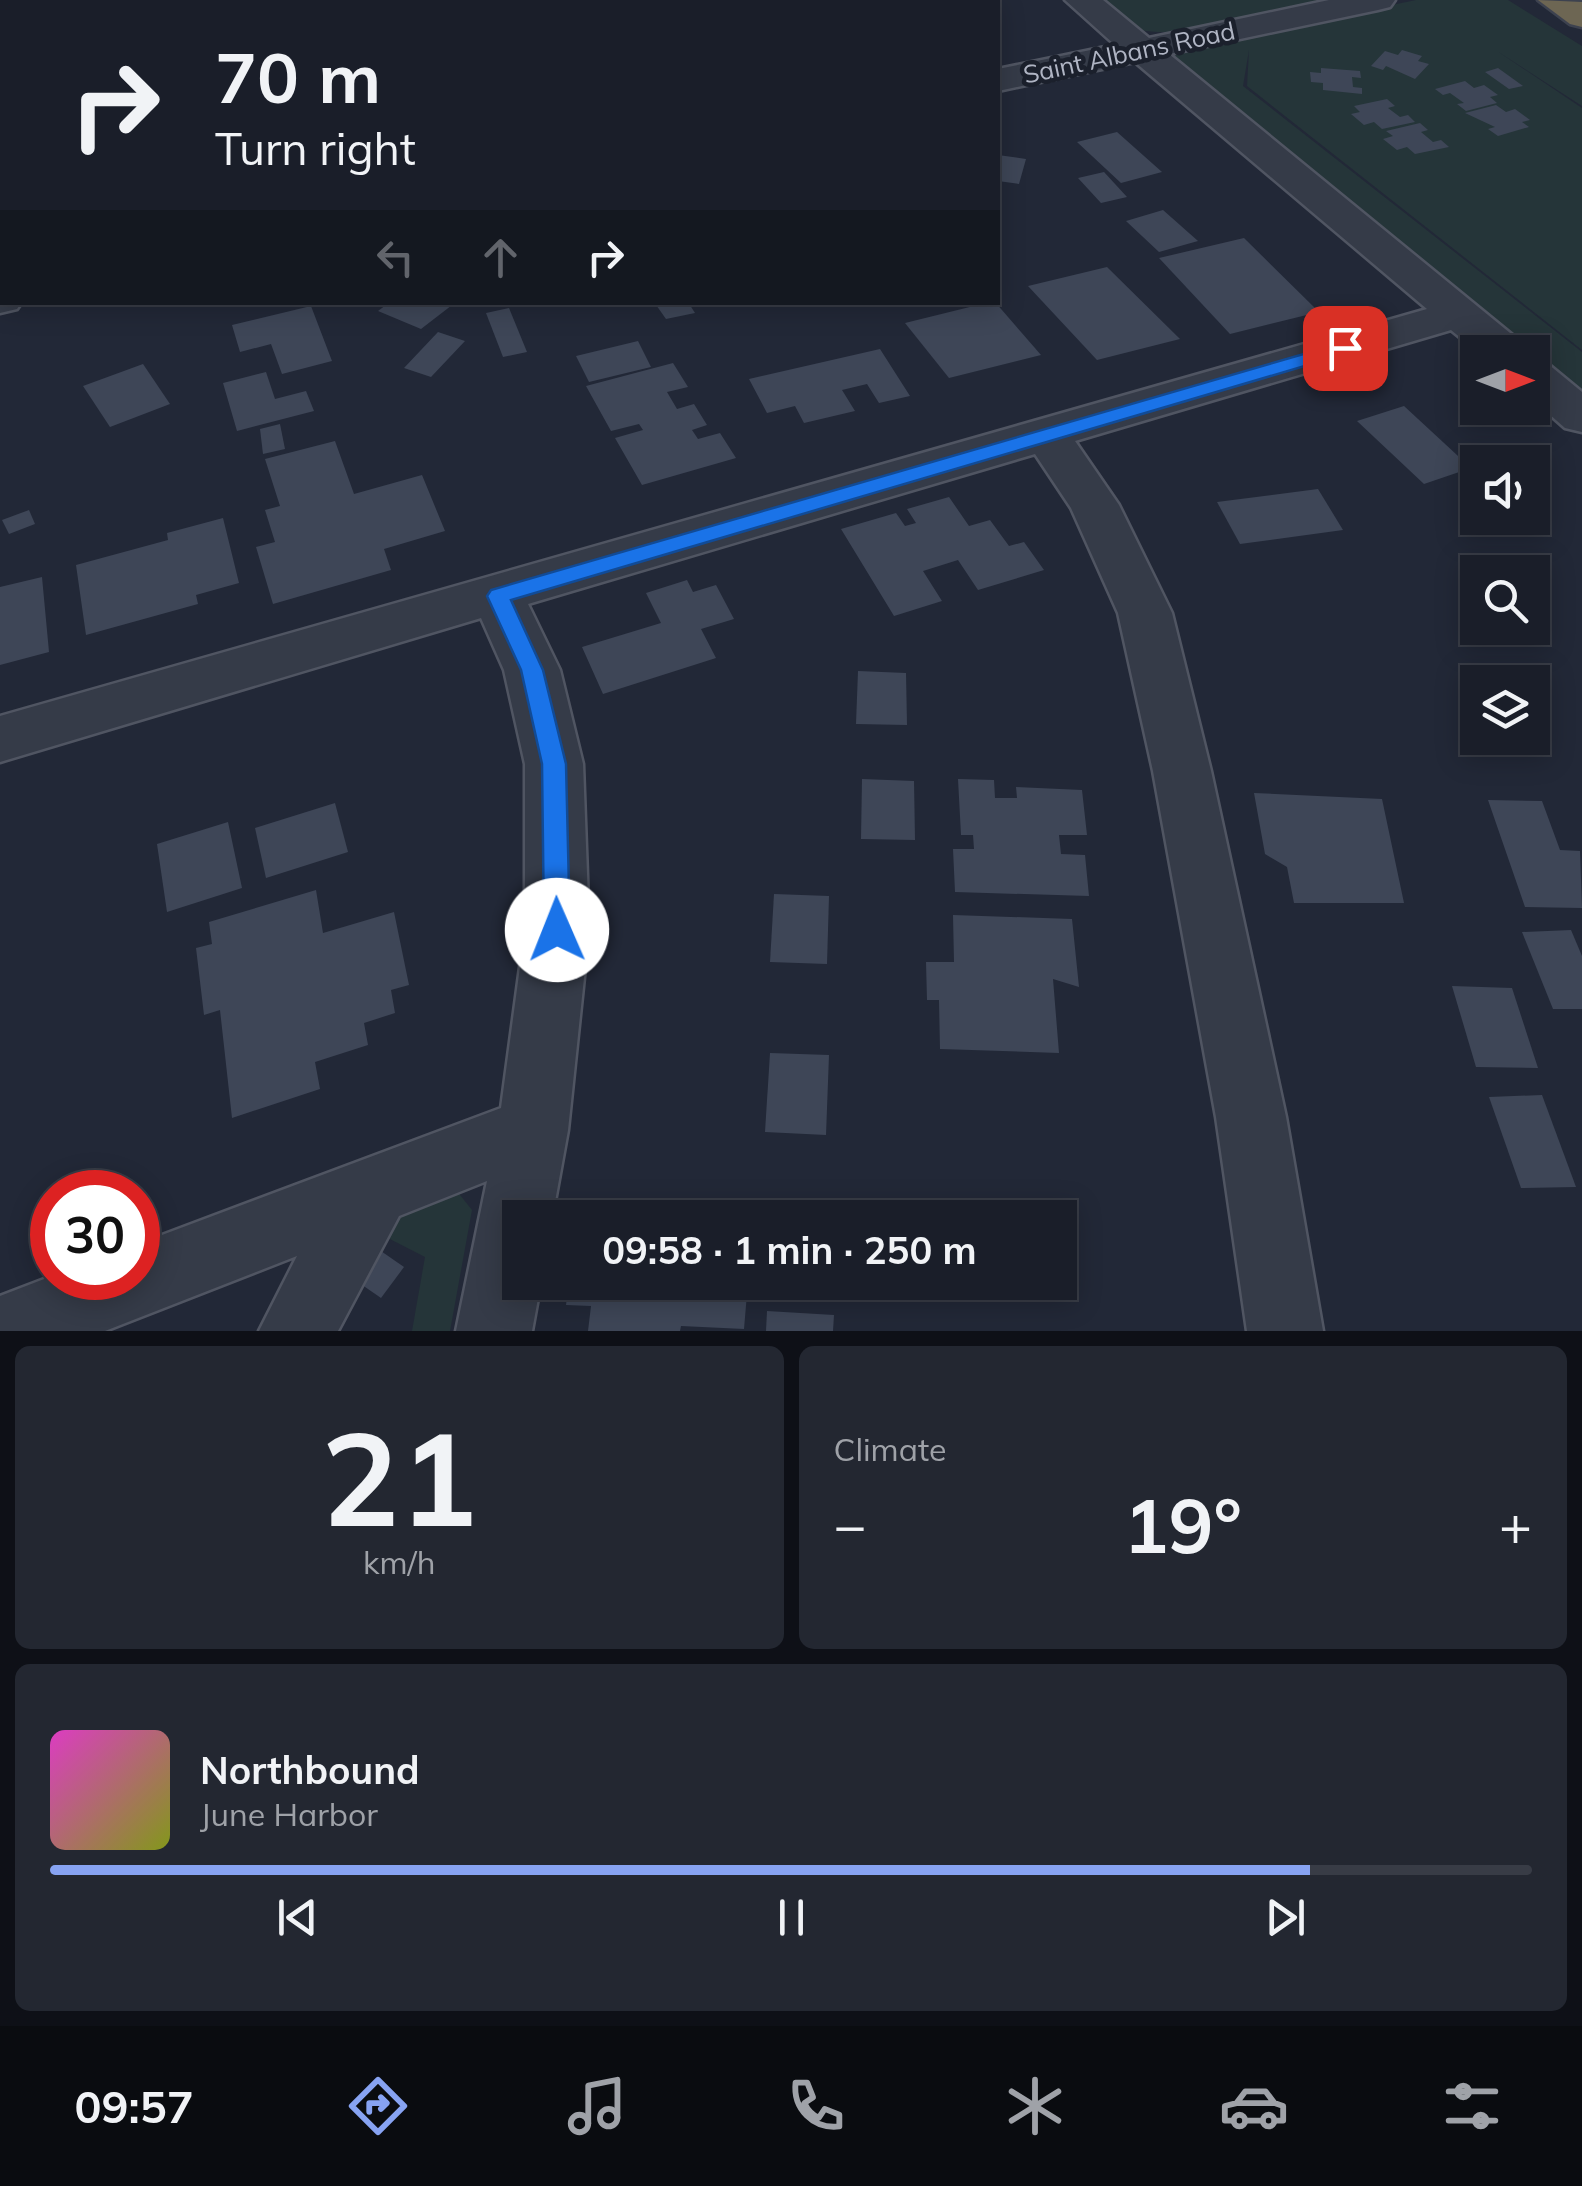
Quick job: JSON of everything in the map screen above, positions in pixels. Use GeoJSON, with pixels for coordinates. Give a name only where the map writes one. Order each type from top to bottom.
{"type":"FeatureCollection","features":[{"type":"Feature","properties":{"kind":"highway"},"geometry":{"type":"LineString","coordinates":[[1555,0],[1582,16]]}},
{"type":"Feature","properties":{"kind":"street"},"geometry":{"type":"LineString","coordinates":[[1082,0],[1484,335]]}},
{"type":"Feature","properties":{"kind":"street","name":"Saint Albans Road"},"geometry":{"type":"LineString","coordinates":[[1000,80],[1378,0]]}},
{"type":"Feature","properties":{"kind":"street"},"geometry":{"type":"LineString","coordinates":[[0,739],[1457,314]]}},
{"type":"Feature","properties":{"kind":"street"},"geometry":{"type":"LineString","coordinates":[[1550,389],[1582,417]]}},
{"type":"Feature","properties":{"kind":"street"},"geometry":{"type":"LineString","coordinates":[[1047,436],[1094,504],[1145,612],[1182,771],[1252,1116],[1285,1331]]}},
{"type":"Feature","properties":{"kind":"street"},"geometry":{"type":"LineString","coordinates":[[494,1331],[533,1130],[557,930],[554,764],[532,670],[498,596]]}},
{"type":"Feature","properties":{"kind":"street"},"geometry":{"type":"LineString","coordinates":[[7,1331],[533,1130]]}},
{"type":"Feature","properties":{"kind":"street"},"geometry":{"type":"LineString","coordinates":[[297,1331],[373,1192]]}},
{"type":"Feature","properties":{"kind":"shaded area"},"geometry":{"type":"Polygon","coordinates":[[[1090,0],[1319,0],[1219,26],[1165,32],[1121,24],[1090,0]]]}},
{"type":"Feature","properties":{"kind":"shaded area"},"geometry":{"type":"Polygon","coordinates":[[[1416,0],[1508,0],[1582,46],[1582,106],[1497,51],[1582,108],[1582,350],[1247,86],[1249,50],[1243,86],[1582,352],[1582,399],[1550,372],[1550,335],[1506,335],[1169,62],[1179,49],[1416,0]]]}},
{"type":"Feature","properties":{"kind":"shaded area"},"geometry":{"type":"Polygon","coordinates":[[[448,1180],[472,1210],[450,1331],[412,1331],[425,1257],[384,1236],[411,1187],[448,1180]]]}},
{"type":"Feature","properties":{"kind":"building"},"geometry":{"type":"Polygon","coordinates":[[[1402,50],[1422,56],[1418,61],[1429,64],[1415,79],[1386,66],[1383,70],[1371,66],[1385,51],[1398,55],[1402,50]]]}},
{"type":"Feature","properties":{"kind":"building"},"geometry":{"type":"Polygon","coordinates":[[[1321,68],[1360,71],[1361,78],[1352,77],[1353,87],[1362,88],[1362,94],[1323,90],[1323,83],[1311,82],[1310,72],[1321,73],[1321,68]]]}},
{"type":"Feature","properties":{"kind":"building"},"geometry":{"type":"Polygon","coordinates":[[[1498,68],[1523,86],[1509,89],[1485,72],[1498,68]]]}},
{"type":"Feature","properties":{"kind":"building"},"geometry":{"type":"Polygon","coordinates":[[[1465,81],[1474,88],[1484,85],[1498,95],[1490,97],[1497,103],[1466,111],[1457,104],[1464,103],[1450,93],[1443,95],[1435,89],[1465,81]]]}},
{"type":"Feature","properties":{"kind":"building"},"geometry":{"type":"Polygon","coordinates":[[[1387,99],[1395,106],[1388,108],[1415,122],[1382,129],[1374,122],[1364,125],[1351,114],[1360,112],[1354,106],[1387,99]]]}},
{"type":"Feature","properties":{"kind":"building"},"geometry":{"type":"Polygon","coordinates":[[[1496,105],[1506,112],[1515,109],[1530,120],[1522,122],[1529,127],[1498,136],[1488,129],[1495,127],[1465,113],[1496,105]]]}},
{"type":"Feature","properties":{"kind":"building"},"geometry":{"type":"Polygon","coordinates":[[[1420,123],[1428,130],[1421,132],[1433,142],[1441,140],[1449,147],[1415,154],[1407,147],[1397,150],[1383,139],[1393,136],[1386,131],[1420,123]]]}},
{"type":"Feature","properties":{"kind":"building"},"geometry":{"type":"Polygon","coordinates":[[[1117,132],[1162,172],[1121,183],[1077,142],[1117,132]]]}},
{"type":"Feature","properties":{"kind":"building"},"geometry":{"type":"Polygon","coordinates":[[[1000,155],[1026,159],[1019,184],[1000,181],[1000,155]]]}},
{"type":"Feature","properties":{"kind":"building"},"geometry":{"type":"Polygon","coordinates":[[[1104,172],[1127,197],[1101,203],[1078,178],[1104,172]]]}},
{"type":"Feature","properties":{"kind":"building"},"geometry":{"type":"Polygon","coordinates":[[[1163,210],[1198,241],[1159,252],[1126,221],[1163,210]]]}},
{"type":"Feature","properties":{"kind":"building"},"geometry":{"type":"Polygon","coordinates":[[[1244,238],[1319,312],[1230,334],[1159,258],[1244,238]]]}},
{"type":"Feature","properties":{"kind":"building"},"geometry":{"type":"Polygon","coordinates":[[[1107,267],[1180,339],[1097,360],[1028,286],[1107,267]]]}},
{"type":"Feature","properties":{"kind":"building"},"geometry":{"type":"Polygon","coordinates":[[[386,305],[452,305],[421,329],[378,311],[386,305]]]}},
{"type":"Feature","properties":{"kind":"building"},"geometry":{"type":"Polygon","coordinates":[[[656,305],[690,305],[695,313],[666,319],[656,305]]]}},
{"type":"Feature","properties":{"kind":"building"},"geometry":{"type":"Polygon","coordinates":[[[978,305],[998,305],[1041,355],[949,378],[905,323],[978,305]]]}},
{"type":"Feature","properties":{"kind":"building"},"geometry":{"type":"Polygon","coordinates":[[[311,306],[332,361],[282,374],[271,344],[240,352],[232,325],[311,306]]]}},
{"type":"Feature","properties":{"kind":"building"},"geometry":{"type":"Polygon","coordinates":[[[509,308],[527,352],[503,357],[486,313],[509,308]]]}},
{"type":"Feature","properties":{"kind":"building"},"geometry":{"type":"Polygon","coordinates":[[[438,332],[465,341],[431,377],[404,368],[438,332]]]}},
{"type":"Feature","properties":{"kind":"building"},"geometry":{"type":"Polygon","coordinates":[[[638,341],[651,367],[589,382],[576,356],[638,341]]]}},
{"type":"Feature","properties":{"kind":"building"},"geometry":{"type":"Polygon","coordinates":[[[880,349],[910,396],[879,403],[867,384],[842,390],[855,411],[804,423],[795,406],[767,413],[749,379],[880,349]]]}},
{"type":"Feature","properties":{"kind":"building"},"geometry":{"type":"Polygon","coordinates":[[[673,363],[688,387],[667,392],[677,409],[694,404],[707,425],[692,430],[698,439],[720,433],[736,458],[642,485],[615,438],[643,430],[639,424],[611,431],[586,386],[673,363]]]}},
{"type":"Feature","properties":{"kind":"building"},"geometry":{"type":"Polygon","coordinates":[[[143,364],[170,404],[110,427],[83,386],[143,364]]]}},
{"type":"Feature","properties":{"kind":"building"},"geometry":{"type":"Polygon","coordinates":[[[266,372],[275,399],[306,391],[314,411],[237,431],[223,383],[266,372]]]}},
{"type":"Feature","properties":{"kind":"building"},"geometry":{"type":"Polygon","coordinates":[[[1404,406],[1460,458],[1460,472],[1424,484],[1357,421],[1404,406]]]}},
{"type":"Feature","properties":{"kind":"building"},"geometry":{"type":"Polygon","coordinates":[[[280,424],[285,449],[263,454],[260,429],[280,424]]]}},
{"type":"Feature","properties":{"kind":"building"},"geometry":{"type":"Polygon","coordinates":[[[335,441],[354,494],[422,475],[445,531],[384,549],[391,570],[273,604],[256,547],[275,542],[265,510],[280,506],[265,459],[335,441]]]}},
{"type":"Feature","properties":{"kind":"building"},"geometry":{"type":"Polygon","coordinates":[[[1318,489],[1343,530],[1240,544],[1217,502],[1318,489]]]}},
{"type":"Feature","properties":{"kind":"building"},"geometry":{"type":"Polygon","coordinates":[[[949,497],[969,526],[990,520],[1009,546],[1024,542],[1044,570],[978,590],[958,560],[923,571],[942,601],[894,616],[841,529],[896,513],[905,526],[916,523],[907,509],[949,497]]]}},
{"type":"Feature","properties":{"kind":"building"},"geometry":{"type":"Polygon","coordinates":[[[29,510],[35,524],[9,534],[2,520],[29,510]]]}},
{"type":"Feature","properties":{"kind":"building"},"geometry":{"type":"Polygon","coordinates":[[[223,518],[239,583],[196,595],[198,604],[86,635],[76,565],[168,540],[167,533],[223,518]]]}},
{"type":"Feature","properties":{"kind":"building"},"geometry":{"type":"Polygon","coordinates":[[[42,577],[49,652],[0,665],[0,587],[42,577]]]}},
{"type":"Feature","properties":{"kind":"building"},"geometry":{"type":"Polygon","coordinates":[[[687,580],[693,592],[716,585],[734,619],[701,629],[716,658],[603,694],[582,647],[661,623],[646,593],[687,580]]]}},
{"type":"Feature","properties":{"kind":"building"},"geometry":{"type":"Polygon","coordinates":[[[858,671],[906,673],[907,725],[856,724],[858,671]]]}},
{"type":"Feature","properties":{"kind":"building"},"geometry":{"type":"Polygon","coordinates":[[[862,779],[914,781],[915,840],[861,839],[862,779]]]}},
{"type":"Feature","properties":{"kind":"building"},"geometry":{"type":"Polygon","coordinates":[[[958,779],[994,780],[995,798],[1017,798],[1016,787],[1082,790],[1087,835],[1059,835],[1061,854],[1085,855],[1089,896],[955,892],[953,849],[974,849],[973,835],[961,835],[958,779]]]}},
{"type":"Feature","properties":{"kind":"building"},"geometry":{"type":"Polygon","coordinates":[[[1254,793],[1382,799],[1404,903],[1294,903],[1287,867],[1265,854],[1254,793]]]}},
{"type":"Feature","properties":{"kind":"building"},"geometry":{"type":"Polygon","coordinates":[[[1488,800],[1542,801],[1560,850],[1580,851],[1582,908],[1525,907],[1488,800]]]}},
{"type":"Feature","properties":{"kind":"building"},"geometry":{"type":"Polygon","coordinates":[[[335,803],[348,852],[266,878],[255,828],[335,803]]]}},
{"type":"Feature","properties":{"kind":"building"},"geometry":{"type":"Polygon","coordinates":[[[228,822],[242,888],[167,912],[157,844],[228,822]]]}},
{"type":"Feature","properties":{"kind":"building"},"geometry":{"type":"Polygon","coordinates":[[[316,890],[323,933],[394,912],[409,985],[391,990],[395,1013],[364,1023],[368,1045],[315,1062],[320,1089],[232,1118],[220,1010],[204,1015],[196,948],[212,944],[209,922],[316,890]]]}},
{"type":"Feature","properties":{"kind":"building"},"geometry":{"type":"Polygon","coordinates":[[[774,894],[829,896],[827,964],[770,962],[774,894]]]}},
{"type":"Feature","properties":{"kind":"building"},"geometry":{"type":"Polygon","coordinates":[[[953,915],[1072,919],[1079,987],[1053,979],[1059,1053],[940,1049],[939,1000],[927,1000],[926,962],[954,962],[953,915]]]}},
{"type":"Feature","properties":{"kind":"building"},"geometry":{"type":"Polygon","coordinates":[[[1571,930],[1582,956],[1582,1009],[1553,1009],[1522,932],[1571,930]]]}},
{"type":"Feature","properties":{"kind":"building"},"geometry":{"type":"Polygon","coordinates":[[[1452,986],[1512,988],[1538,1068],[1476,1067],[1452,986]]]}},
{"type":"Feature","properties":{"kind":"building"},"geometry":{"type":"Polygon","coordinates":[[[770,1053],[829,1055],[826,1135],[765,1132],[770,1053]]]}},
{"type":"Feature","properties":{"kind":"building"},"geometry":{"type":"Polygon","coordinates":[[[1542,1095],[1576,1187],[1521,1188],[1489,1097],[1542,1095]]]}},
{"type":"Feature","properties":{"kind":"building"},"geometry":{"type":"Polygon","coordinates":[[[378,1249],[404,1267],[381,1298],[355,1280],[378,1249]]]}},
{"type":"Feature","properties":{"kind":"building"},"geometry":{"type":"Polygon","coordinates":[[[567,1300],[746,1300],[744,1329],[681,1326],[680,1331],[588,1331],[591,1306],[566,1305],[567,1300]]]}},
{"type":"Feature","properties":{"kind":"building"},"geometry":{"type":"Polygon","coordinates":[[[767,1311],[834,1315],[833,1331],[766,1331],[767,1311]]]}},
{"type":"Feature","properties":{"kind":"route"},"geometry":{"type":"LineString","coordinates":[[557,930],[554,764],[532,670],[498,596],[1345,348]]}}]}
